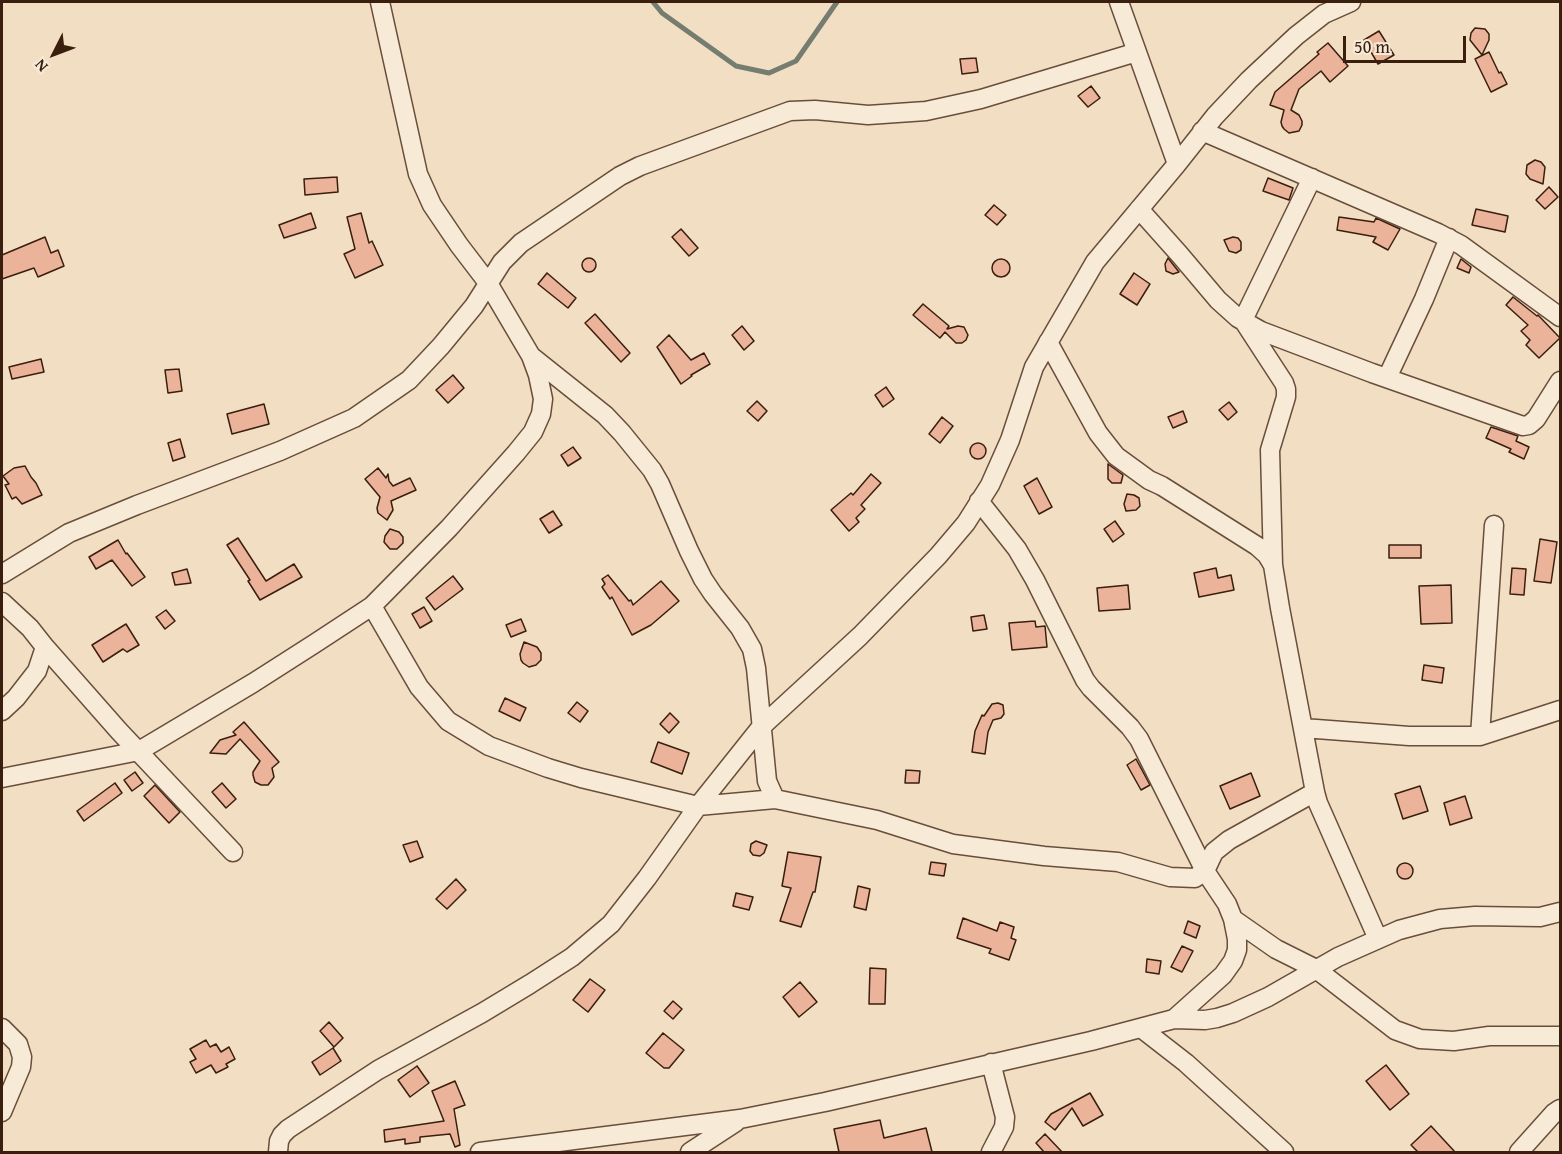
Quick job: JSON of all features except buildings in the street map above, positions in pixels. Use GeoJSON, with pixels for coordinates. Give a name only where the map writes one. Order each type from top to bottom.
{"type":"FeatureCollection","features":[{"type":"Feature","properties":{"kind":"street"},"geometry":{"type":"LineString","coordinates":[[2,778],[139,750],[253,683],[372,606],[449,528],[533,432],[541,414],[543,399],[538,375],[531,356],[488,283],[432,205],[418,174],[380,2]]}},
{"type":"Feature","properties":{"kind":"street"},"geometry":{"type":"LineString","coordinates":[[1119,2],[1177,164]]}},
{"type":"Feature","properties":{"kind":"street"},"geometry":{"type":"LineString","coordinates":[[278,1152],[282,1135],[298,1122],[378,1070],[482,1013],[573,957],[611,924],[698,806],[761,727],[860,636],[938,556],[966,523],[990,485],[1010,440],[1034,367],[1095,262],[1202,131],[1249,80],[1296,36],[1324,14],[1351,2]]}},
{"type":"Feature","properties":{"kind":"street"},"geometry":{"type":"LineString","coordinates":[[2,574],[69,532],[280,451],[354,418],[409,380],[474,306],[502,262],[521,243],[620,176],[640,166],[790,111],[815,110],[868,115],[926,111],[981,99],[1137,52]]}},
{"type":"Feature","properties":{"kind":"street"},"geometry":{"type":"LineString","coordinates":[[1202,131],[1449,238],[1560,317]]}},
{"type":"Feature","properties":{"kind":"street"},"geometry":{"type":"LineString","coordinates":[[1243,320],[1312,178]]}},
{"type":"Feature","properties":{"kind":"street"},"geometry":{"type":"LineString","coordinates":[[1139,209],[1218,300],[1261,331],[1523,426],[1529,425],[1536,419],[1560,381]]}},
{"type":"Feature","properties":{"kind":"street"},"geometry":{"type":"LineString","coordinates":[[1387,378],[1424,299],[1449,238]]}},
{"type":"Feature","properties":{"kind":"street"},"geometry":{"type":"LineString","coordinates":[[1243,320],[1286,388],[1286,397],[1270,450],[1273,565],[1315,792],[1378,939]]}},
{"type":"Feature","properties":{"kind":"street"},"geometry":{"type":"LineString","coordinates":[[1048,342],[1098,433],[1116,456],[1149,480],[1257,546],[1267,555],[1273,565]]}},
{"type":"Feature","properties":{"kind":"street"},"geometry":{"type":"LineString","coordinates":[[531,356],[605,415],[652,470],[703,579],[712,594],[741,628],[752,649],[756,668],[767,781],[775,800]]}},
{"type":"Feature","properties":{"kind":"street"},"geometry":{"type":"LineString","coordinates":[[979,501],[1017,549],[1091,688],[1131,727],[1139,739],[1205,871],[1227,904],[1233,919],[1237,939],[1237,950],[1233,961],[1223,975],[1174,1019]]}},
{"type":"Feature","properties":{"kind":"street"},"geometry":{"type":"LineString","coordinates":[[1480,736],[1494,525]]}},
{"type":"Feature","properties":{"kind":"street"},"geometry":{"type":"LineString","coordinates":[[2,602],[30,628],[75,682],[233,852]]}},
{"type":"Feature","properties":{"kind":"street"},"geometry":{"type":"LineString","coordinates":[[372,606],[419,687],[448,721],[489,746],[548,768],[698,806],[775,800],[877,820],[953,844],[1044,856],[1118,862],[1170,877],[1195,878],[1205,871],[1214,852],[1229,840],[1315,792]]}},
{"type":"Feature","properties":{"kind":"street"},"geometry":{"type":"LineString","coordinates":[[2,711],[16,698],[37,671],[45,647]]}},
{"type":"Feature","properties":{"kind":"street"},"geometry":{"type":"LineString","coordinates":[[1303,729],[1409,736],[1480,736],[1560,710]]}},
{"type":"Feature","properties":{"kind":"street"},"geometry":{"type":"LineString","coordinates":[[480,1152],[740,1119],[825,1102],[1174,1019],[1205,1020],[1233,1013],[1268,997],[1316,969],[1399,930],[1440,919],[1475,916],[1540,917],[1560,912]]}},
{"type":"Feature","properties":{"kind":"street"},"geometry":{"type":"LineString","coordinates":[[1233,919],[1276,949],[1316,969],[1395,1030],[1419,1039],[1454,1041],[1489,1036],[1560,1036]]}},
{"type":"Feature","properties":{"kind":"street"},"geometry":{"type":"LineString","coordinates":[[2,1028],[18,1044],[22,1057],[21,1067],[2,1112]]}},
{"type":"Feature","properties":{"kind":"street"},"geometry":{"type":"LineString","coordinates":[[1141,1028],[1186,1064],[1284,1152]]}},
{"type":"Feature","properties":{"kind":"street"},"geometry":{"type":"LineString","coordinates":[[991,1063],[1005,1117],[1004,1127],[991,1152]]}},
{"type":"Feature","properties":{"kind":"street"},"geometry":{"type":"LineString","coordinates":[[1519,1152],[1560,1109]]}},
{"type":"Feature","properties":{"kind":"street"},"geometry":{"type":"LineString","coordinates":[[690,1152],[740,1119]]}},
{"type":"Feature","properties":{"kind":"waterway"},"geometry":{"type":"LineString","coordinates":[[653,2],[662,13],[736,66],[769,73],[796,61],[837,2]]}}]}
